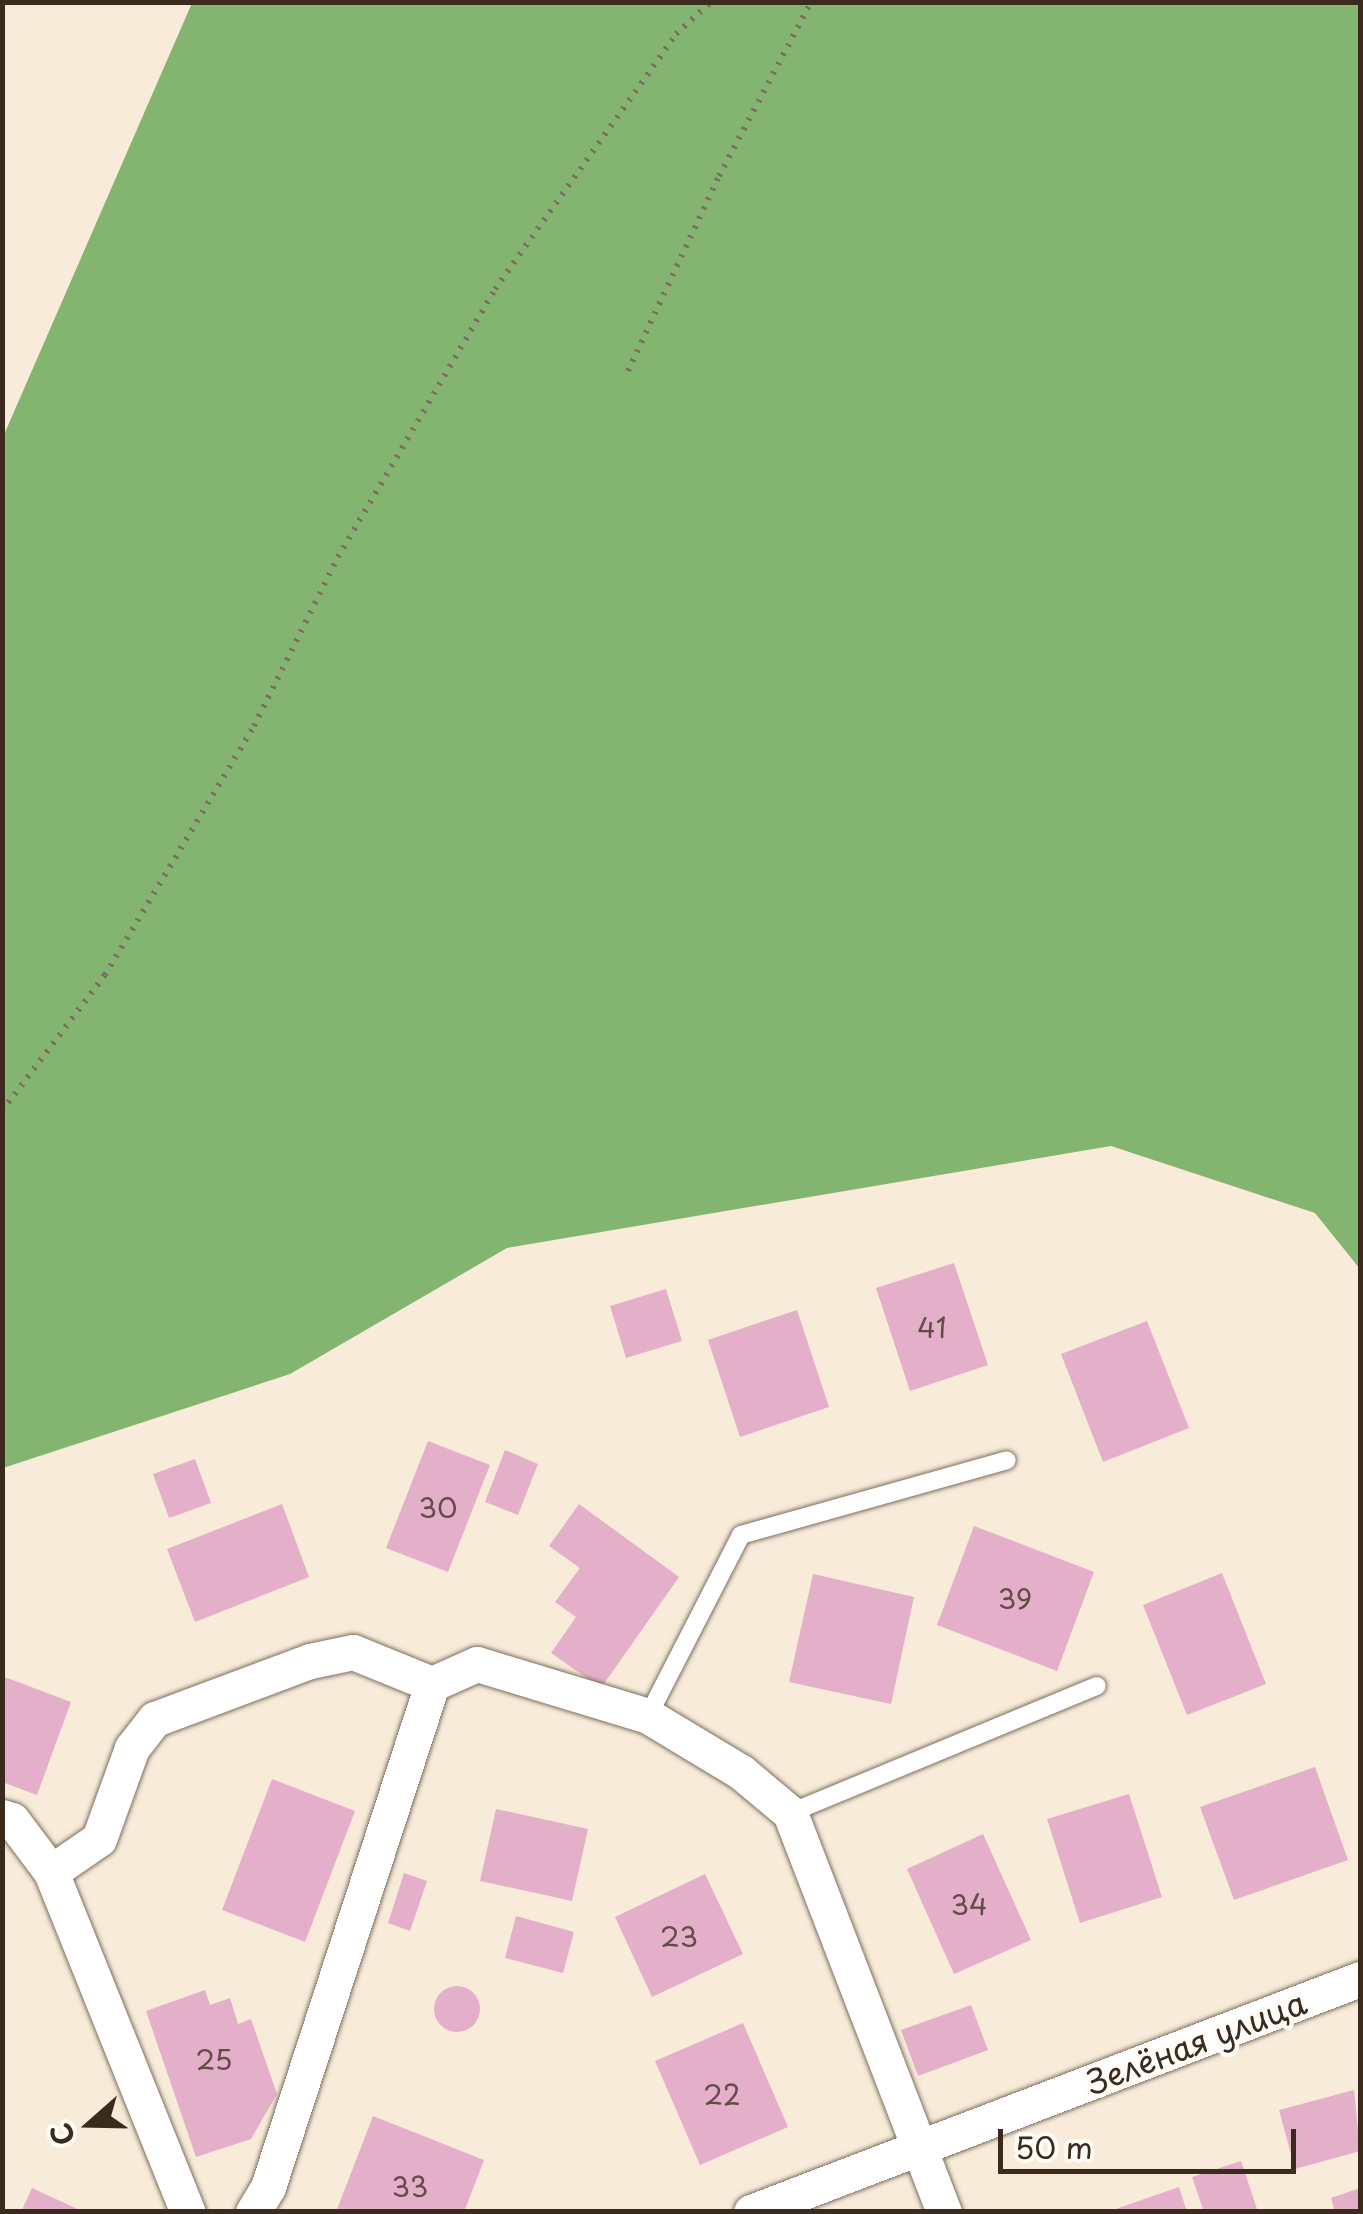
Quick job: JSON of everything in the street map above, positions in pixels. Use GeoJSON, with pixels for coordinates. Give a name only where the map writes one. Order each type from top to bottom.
{"type":"FeatureCollection","features":[{"type":"Feature","properties":{"kind":"street"},"geometry":{"type":"LineString","coordinates":[[51,1872],[98,1839],[132,1748],[156,1719],[310,1661],[354,1652],[432,1684],[478,1664],[648,1716],[741,1772],[790,1813],[944,2212]]}},
{"type":"Feature","properties":{"kind":"street"},"geometry":{"type":"LineString","coordinates":[[253,2212],[268,2187],[432,1684]]}},
{"type":"Feature","properties":{"kind":"street"},"geometry":{"type":"LineString","coordinates":[[2,1816],[51,1872],[188,2212]]}},
{"type":"Feature","properties":{"kind":"street","name":"Зелёная улица"},"geometry":{"type":"LineString","coordinates":[[750,2212],[1360,1979]]}},
{"type":"Feature","properties":{"kind":"lane"},"geometry":{"type":"LineString","coordinates":[[648,1716],[741,1536],[1007,1460]]}},
{"type":"Feature","properties":{"kind":"lane"},"geometry":{"type":"LineString","coordinates":[[790,1813],[1096,1686]]}},
{"type":"Feature","properties":{"kind":"path"},"geometry":{"type":"LineString","coordinates":[[2,1111],[105,975],[254,726],[338,557],[495,290],[676,34],[711,2]]}},
{"type":"Feature","properties":{"kind":"path"},"geometry":{"type":"LineString","coordinates":[[628,372],[719,176],[811,2]]}},
{"type":"Feature","properties":{"kind":"green space"},"geometry":{"type":"Polygon","coordinates":[[[192,3],[1360,3],[1360,1269],[1315,1213],[1111,1146],[507,1248],[290,1374],[3,1468],[3,437],[192,3]]]}},
{"type":"Feature","properties":{"kind":"building"},"geometry":{"type":"Polygon","coordinates":[[[954,1263],[988,1365],[910,1391],[876,1288],[954,1263]]]}},
{"type":"Feature","properties":{"kind":"building"},"geometry":{"type":"Polygon","coordinates":[[[666,1289],[682,1341],[626,1358],[610,1306],[666,1289]]]}},
{"type":"Feature","properties":{"kind":"building"},"geometry":{"type":"Polygon","coordinates":[[[797,1310],[829,1407],[740,1437],[708,1340],[797,1310]]]}},
{"type":"Feature","properties":{"kind":"building"},"geometry":{"type":"Polygon","coordinates":[[[1147,1321],[1189,1428],[1103,1462],[1061,1354],[1147,1321]]]}},
{"type":"Feature","properties":{"kind":"building"},"geometry":{"type":"Polygon","coordinates":[[[428,1441],[490,1465],[448,1572],[386,1548],[428,1441]]]}},
{"type":"Feature","properties":{"kind":"building"},"geometry":{"type":"Polygon","coordinates":[[[505,1450],[538,1464],[518,1515],[485,1502],[505,1450]]]}},
{"type":"Feature","properties":{"kind":"building"},"geometry":{"type":"Polygon","coordinates":[[[195,1459],[211,1503],[169,1518],[153,1474],[195,1459]]]}},
{"type":"Feature","properties":{"kind":"building"},"geometry":{"type":"Polygon","coordinates":[[[282,1504],[309,1577],[195,1622],[167,1549],[282,1504]]]}},
{"type":"Feature","properties":{"kind":"building"},"geometry":{"type":"Polygon","coordinates":[[[579,1504],[679,1577],[601,1688],[551,1653],[576,1617],[555,1602],[580,1568],[549,1546],[579,1504]]]}},
{"type":"Feature","properties":{"kind":"building"},"geometry":{"type":"Polygon","coordinates":[[[974,1526],[1094,1572],[1057,1671],[937,1625],[974,1526]]]}},
{"type":"Feature","properties":{"kind":"building"},"geometry":{"type":"Polygon","coordinates":[[[1222,1573],[1266,1684],[1187,1715],[1143,1605],[1222,1573]]]}},
{"type":"Feature","properties":{"kind":"building"},"geometry":{"type":"Polygon","coordinates":[[[813,1574],[914,1597],[891,1704],[789,1682],[813,1574]]]}},
{"type":"Feature","properties":{"kind":"building"},"geometry":{"type":"Polygon","coordinates":[[[2,1676],[71,1702],[37,1795],[2,1782],[2,1676]]]}},
{"type":"Feature","properties":{"kind":"building"},"geometry":{"type":"Polygon","coordinates":[[[1315,1767],[1348,1860],[1234,1900],[1200,1807],[1315,1767]]]}},
{"type":"Feature","properties":{"kind":"building"},"geometry":{"type":"Polygon","coordinates":[[[272,1779],[355,1811],[305,1942],[222,1910],[272,1779]]]}},
{"type":"Feature","properties":{"kind":"building"},"geometry":{"type":"Polygon","coordinates":[[[1129,1794],[1162,1897],[1080,1923],[1047,1819],[1129,1794]]]}},
{"type":"Feature","properties":{"kind":"building"},"geometry":{"type":"Polygon","coordinates":[[[496,1809],[588,1829],[572,1901],[480,1881],[496,1809]]]}},
{"type":"Feature","properties":{"kind":"building"},"geometry":{"type":"Polygon","coordinates":[[[983,1834],[1031,1940],[954,1974],[907,1869],[983,1834]]]}},
{"type":"Feature","properties":{"kind":"building"},"geometry":{"type":"Polygon","coordinates":[[[404,1873],[427,1881],[410,1931],[388,1923],[404,1873]]]}},
{"type":"Feature","properties":{"kind":"building"},"geometry":{"type":"Polygon","coordinates":[[[705,1874],[743,1954],[652,1997],[615,1917],[705,1874]]]}},
{"type":"Feature","properties":{"kind":"building"},"geometry":{"type":"Polygon","coordinates":[[[516,1916],[574,1932],[563,1973],[505,1958],[516,1916]]]}},
{"type":"Feature","properties":{"kind":"building"},"geometry":{"type":"Polygon","coordinates":[[[457,1986],[473,1993],[480,2009],[473,2025],[457,2032],[441,2025],[434,2009],[441,1993],[457,1986]]]}},
{"type":"Feature","properties":{"kind":"building"},"geometry":{"type":"Polygon","coordinates":[[[205,1990],[210,2005],[230,1998],[238,2024],[251,2019],[277,2094],[251,2139],[196,2157],[146,2011],[205,1990]]]}},
{"type":"Feature","properties":{"kind":"building"},"geometry":{"type":"Polygon","coordinates":[[[971,2005],[988,2050],[918,2076],[901,2030],[971,2005]]]}},
{"type":"Feature","properties":{"kind":"building"},"geometry":{"type":"Polygon","coordinates":[[[743,2023],[788,2127],[700,2165],[655,2061],[743,2023]]]}},
{"type":"Feature","properties":{"kind":"building"},"geometry":{"type":"Polygon","coordinates":[[[1354,2090],[1360,2151],[1295,2169],[1279,2110],[1354,2090]]]}},
{"type":"Feature","properties":{"kind":"building"},"geometry":{"type":"Polygon","coordinates":[[[373,2116],[484,2160],[464,2212],[336,2212],[373,2116]]]}},
{"type":"Feature","properties":{"kind":"building"},"geometry":{"type":"Polygon","coordinates":[[[1241,2161],[1258,2212],[1204,2212],[1192,2177],[1241,2161]]]}},
{"type":"Feature","properties":{"kind":"building"},"geometry":{"type":"Polygon","coordinates":[[[1179,2187],[1187,2212],[1110,2212],[1110,2211],[1179,2187]]]}},
{"type":"Feature","properties":{"kind":"building"},"geometry":{"type":"Polygon","coordinates":[[[32,2188],[84,2212],[21,2212],[32,2188]]]}},
{"type":"Feature","properties":{"kind":"building"},"geometry":{"type":"Polygon","coordinates":[[[1360,2188],[1360,2212],[1335,2212],[1331,2198],[1360,2188]]]}}]}
